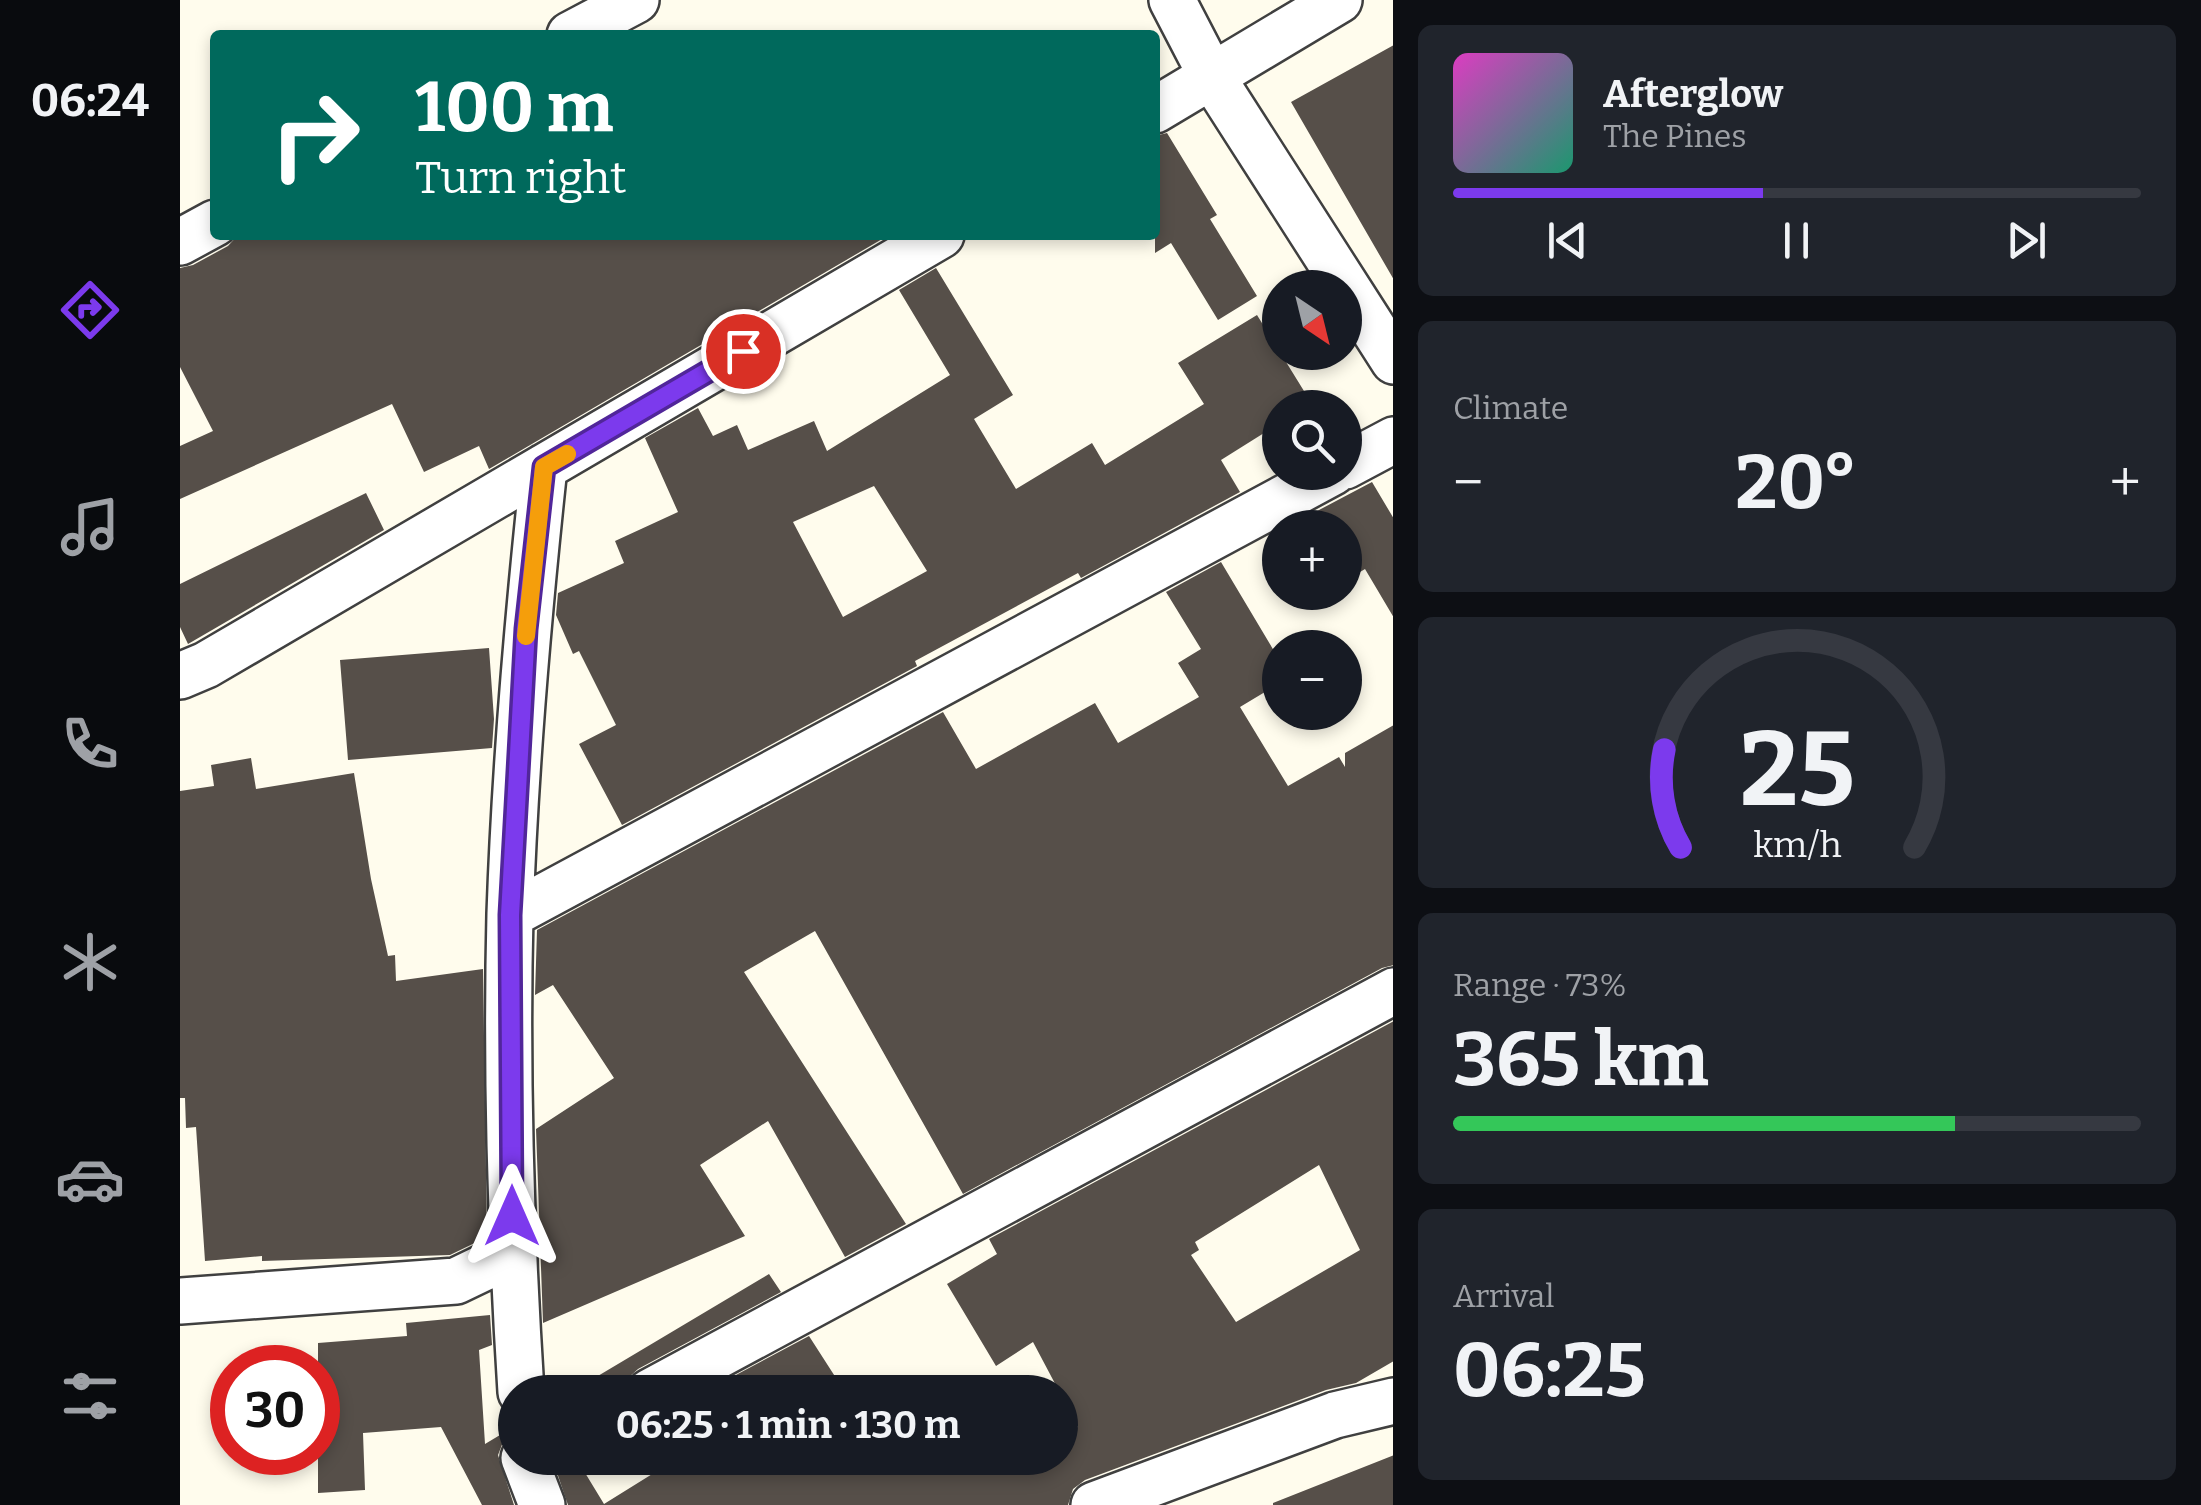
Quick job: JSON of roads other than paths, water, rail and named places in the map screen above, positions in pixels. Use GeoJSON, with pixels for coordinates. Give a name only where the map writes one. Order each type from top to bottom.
{"type":"FeatureCollection","features":[{"type":"Feature","properties":{"kind":"street"},"geometry":{"type":"LineString","coordinates":[[579,30],[636,0]]}},
{"type":"Feature","properties":{"kind":"street"},"geometry":{"type":"LineString","coordinates":[[1172,0],[1212,77],[1393,359]]}},
{"type":"Feature","properties":{"kind":"street"},"geometry":{"type":"LineString","coordinates":[[1160,107],[1340,0]]}},
{"type":"Feature","properties":{"kind":"street"},"geometry":{"type":"LineString","coordinates":[[180,242],[210,226]]}},
{"type":"Feature","properties":{"kind":"street"},"geometry":{"type":"LineString","coordinates":[[180,676],[206,665],[932,240]]}},
{"type":"Feature","properties":{"kind":"street"},"geometry":{"type":"LineString","coordinates":[[1362,457],[1393,441]]}},
{"type":"Feature","properties":{"kind":"street"},"geometry":{"type":"LineString","coordinates":[[519,1375],[512,1254],[510,915],[526,629],[544,467]]}},
{"type":"Feature","properties":{"kind":"street"},"geometry":{"type":"LineString","coordinates":[[510,915],[1301,490]]}},
{"type":"Feature","properties":{"kind":"street"},"geometry":{"type":"LineString","coordinates":[[682,1375],[1393,992]]}},
{"type":"Feature","properties":{"kind":"street"},"geometry":{"type":"LineString","coordinates":[[180,1300],[456,1281],[512,1254]]}},
{"type":"Feature","properties":{"kind":"street"},"geometry":{"type":"LineString","coordinates":[[1094,1505],[1335,1414],[1393,1401]]}},
{"type":"Feature","properties":{"kind":"street"},"geometry":{"type":"LineString","coordinates":[[532,1475],[542,1505]]}}]}
